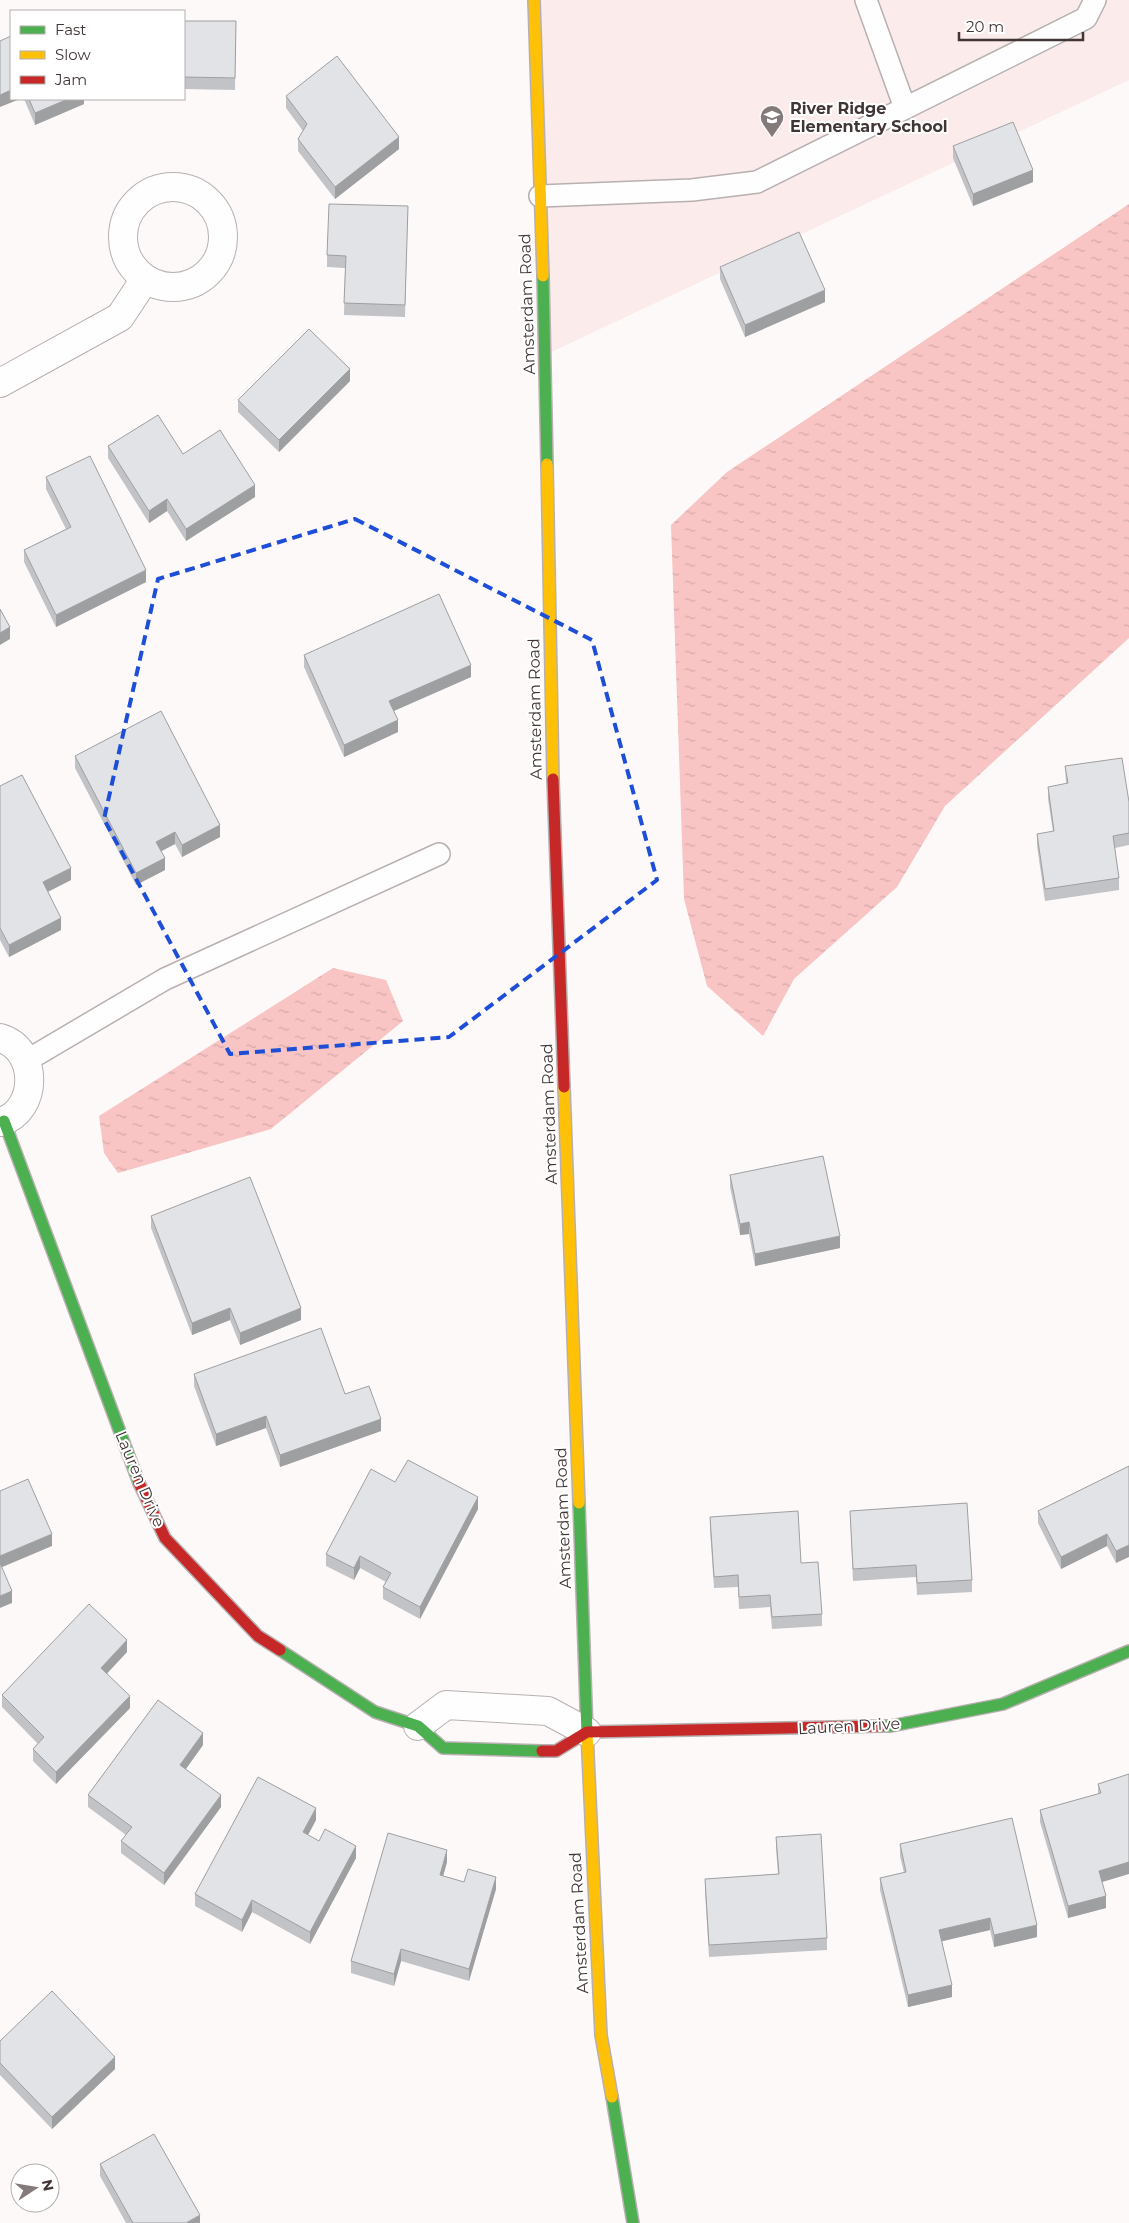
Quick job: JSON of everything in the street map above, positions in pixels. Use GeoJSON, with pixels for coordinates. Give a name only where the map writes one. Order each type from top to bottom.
{"type":"FeatureCollection","features":[{"type":"Feature","properties":{"kind":"main road","name":"Amsterdam Road"},"geometry":{"type":"LineString","coordinates":[[534,0],[544,314],[552,734],[587,1732],[601,2035],[633,2223]]}},
{"type":"Feature","properties":{"kind":"main road","name":"Lauren Drive"},"geometry":{"type":"LineString","coordinates":[[2,1122],[142,1492],[165,1538],[258,1636],[375,1712],[418,1726],[443,1748],[556,1751],[587,1732],[891,1726],[1003,1704],[1129,1651]]}},
{"type":"Feature","properties":{"kind":"street"},"geometry":{"type":"LineString","coordinates":[[0,383],[120,317],[145,279]]}},
{"type":"Feature","properties":{"kind":"street"},"geometry":{"type":"LineString","coordinates":[[0,1038],[17,1048],[26,1061]]}},
{"type":"Feature","properties":{"kind":"street","name":"Lauren Drive"},"geometry":{"type":"LineString","coordinates":[[2,1122],[16,1113],[27,1095],[30,1074],[26,1061]]}},
{"type":"Feature","properties":{"kind":"street","name":"Lauren Drive"},"geometry":{"type":"LineString","coordinates":[[418,1726],[446,1705],[548,1711],[587,1732]]}},
{"type":"Feature","properties":{"kind":"lane"},"geometry":{"type":"LineString","coordinates":[[866,0],[905,108]]}},
{"type":"Feature","properties":{"kind":"lane"},"geometry":{"type":"LineString","coordinates":[[540,196],[692,190],[757,182],[1086,18],[1095,0]]}},
{"type":"Feature","properties":{"kind":"lane"},"geometry":{"type":"LineString","coordinates":[[26,1061],[165,979],[439,854]]}},
{"type":"Feature","properties":{"kind":"highlighted area"},"geometry":{"type":"Polygon","coordinates":[[[355,519],[592,640],[657,880],[449,1037],[230,1054],[104,819],[158,579],[355,519]]]}},
{"type":"Feature","properties":{"kind":"shaded area","name":"River Ridge Elementary School"},"geometry":{"type":"Polygon","coordinates":[[[534,0],[1129,0],[1129,80],[545,355],[534,0]]]}},
{"type":"Feature","properties":{"kind":"water"},"geometry":{"type":"Polygon","coordinates":[[[1129,204],[1129,638],[945,806],[897,887],[794,979],[763,1036],[707,986],[684,899],[671,525],[727,472],[1129,204]]]}},
{"type":"Feature","properties":{"kind":"water"},"geometry":{"type":"Polygon","coordinates":[[[333,968],[386,980],[403,1021],[271,1129],[118,1173],[104,1153],[99,1116],[333,968]]]}},
{"type":"Feature","properties":{"kind":"building"},"geometry":{"type":"Polygon","coordinates":[[[185,21],[236,21],[235,78],[185,77],[185,21]]]}},
{"type":"Feature","properties":{"kind":"building"},"geometry":{"type":"Polygon","coordinates":[[[10,36],[10,90],[0,95],[0,41],[10,36]]]}},
{"type":"Feature","properties":{"kind":"building"},"geometry":{"type":"Polygon","coordinates":[[[337,56],[399,137],[335,187],[298,139],[307,124],[286,96],[337,56]]]}},
{"type":"Feature","properties":{"kind":"building"},"geometry":{"type":"Polygon","coordinates":[[[29,100],[66,100],[35,113],[29,100]]]}},
{"type":"Feature","properties":{"kind":"building"},"geometry":{"type":"Polygon","coordinates":[[[1013,122],[1033,170],[973,194],[953,146],[1013,122]]]}},
{"type":"Feature","properties":{"kind":"building"},"geometry":{"type":"Polygon","coordinates":[[[329,204],[408,206],[405,305],[344,303],[346,256],[327,255],[329,204]]]}},
{"type":"Feature","properties":{"kind":"building"},"geometry":{"type":"Polygon","coordinates":[[[799,232],[825,290],[745,325],[720,267],[799,232]]]}},
{"type":"Feature","properties":{"kind":"building"},"geometry":{"type":"Polygon","coordinates":[[[309,329],[350,369],[279,440],[238,400],[309,329]]]}},
{"type":"Feature","properties":{"kind":"building"},"geometry":{"type":"Polygon","coordinates":[[[158,415],[183,454],[220,430],[255,485],[186,529],[167,499],[149,511],[108,446],[158,415]]]}},
{"type":"Feature","properties":{"kind":"building"},"geometry":{"type":"Polygon","coordinates":[[[90,456],[146,570],[56,615],[24,550],[71,527],[46,477],[90,456]]]}},
{"type":"Feature","properties":{"kind":"building"},"geometry":{"type":"Polygon","coordinates":[[[439,594],[471,665],[389,701],[398,720],[344,745],[304,655],[439,594]]]}},
{"type":"Feature","properties":{"kind":"building"},"geometry":{"type":"Polygon","coordinates":[[[0,609],[10,627],[0,633],[0,609]]]}},
{"type":"Feature","properties":{"kind":"building"},"geometry":{"type":"Polygon","coordinates":[[[161,711],[220,825],[182,845],[175,832],[156,842],[165,858],[136,873],[75,756],[161,711]]]}},
{"type":"Feature","properties":{"kind":"building"},"geometry":{"type":"Polygon","coordinates":[[[1122,758],[1129,802],[1129,833],[1113,836],[1119,878],[1045,889],[1037,834],[1054,831],[1048,787],[1068,783],[1065,766],[1122,758]]]}},
{"type":"Feature","properties":{"kind":"building"},"geometry":{"type":"Polygon","coordinates":[[[22,775],[71,868],[43,882],[61,918],[9,945],[0,928],[0,786],[22,775]]]}},
{"type":"Feature","properties":{"kind":"building"},"geometry":{"type":"Polygon","coordinates":[[[823,1156],[840,1236],[755,1254],[749,1222],[740,1224],[730,1175],[823,1156]]]}},
{"type":"Feature","properties":{"kind":"building"},"geometry":{"type":"Polygon","coordinates":[[[250,1177],[301,1308],[240,1333],[230,1308],[192,1323],[151,1216],[250,1177]]]}},
{"type":"Feature","properties":{"kind":"building"},"geometry":{"type":"Polygon","coordinates":[[[321,1328],[345,1394],[369,1386],[381,1419],[280,1455],[266,1416],[216,1434],[194,1374],[321,1328]]]}},
{"type":"Feature","properties":{"kind":"building"},"geometry":{"type":"Polygon","coordinates":[[[408,1460],[478,1497],[420,1607],[383,1587],[391,1573],[360,1556],[354,1568],[326,1554],[371,1469],[395,1482],[408,1460]]]}},
{"type":"Feature","properties":{"kind":"building"},"geometry":{"type":"Polygon","coordinates":[[[1129,1466],[1129,1545],[1116,1551],[1107,1534],[1061,1557],[1038,1511],[1129,1466]]]}},
{"type":"Feature","properties":{"kind":"building"},"geometry":{"type":"Polygon","coordinates":[[[28,1479],[52,1534],[0,1556],[0,1491],[28,1479]]]}},
{"type":"Feature","properties":{"kind":"building"},"geometry":{"type":"Polygon","coordinates":[[[967,1503],[972,1580],[917,1583],[916,1565],[853,1569],[850,1511],[967,1503]]]}},
{"type":"Feature","properties":{"kind":"building"},"geometry":{"type":"Polygon","coordinates":[[[798,1511],[801,1563],[818,1562],[822,1614],[772,1617],[770,1595],[739,1597],[738,1575],[714,1577],[710,1517],[798,1511]]]}},
{"type":"Feature","properties":{"kind":"building"},"geometry":{"type":"Polygon","coordinates":[[[0,1563],[12,1591],[0,1596],[0,1563]]]}},
{"type":"Feature","properties":{"kind":"building"},"geometry":{"type":"Polygon","coordinates":[[[89,1604],[127,1640],[101,1668],[130,1696],[56,1772],[33,1749],[44,1737],[2,1695],[89,1604]]]}},
{"type":"Feature","properties":{"kind":"building"},"geometry":{"type":"Polygon","coordinates":[[[158,1700],[203,1733],[180,1765],[221,1795],[164,1873],[121,1841],[132,1827],[88,1795],[158,1700]]]}},
{"type":"Feature","properties":{"kind":"building"},"geometry":{"type":"Polygon","coordinates":[[[1129,1774],[1129,1862],[1099,1871],[1106,1896],[1068,1906],[1040,1810],[1101,1793],[1098,1784],[1129,1774]]]}},
{"type":"Feature","properties":{"kind":"building"},"geometry":{"type":"Polygon","coordinates":[[[258,1777],[316,1808],[303,1832],[319,1841],[325,1829],[356,1846],[310,1932],[252,1900],[242,1920],[195,1894],[258,1777]]]}},
{"type":"Feature","properties":{"kind":"building"},"geometry":{"type":"Polygon","coordinates":[[[1012,1818],[1037,1925],[994,1935],[990,1918],[939,1930],[952,1985],[908,1995],[880,1878],[906,1872],[900,1844],[1012,1818]]]}},
{"type":"Feature","properties":{"kind":"building"},"geometry":{"type":"Polygon","coordinates":[[[388,1833],[447,1850],[440,1875],[464,1882],[468,1869],[496,1877],[469,1969],[401,1949],[394,1974],[351,1961],[388,1833]]]}},
{"type":"Feature","properties":{"kind":"building"},"geometry":{"type":"Polygon","coordinates":[[[821,1834],[827,1938],[709,1945],[705,1879],[779,1874],[776,1837],[821,1834]]]}},
{"type":"Feature","properties":{"kind":"building"},"geometry":{"type":"Polygon","coordinates":[[[52,1991],[115,2057],[52,2117],[0,2063],[0,2041],[52,1991]]]}},
{"type":"Feature","properties":{"kind":"building"},"geometry":{"type":"Polygon","coordinates":[[[154,2134],[200,2215],[186,2223],[133,2223],[100,2164],[154,2134]]]}},
{"type":"Feature","properties":{"kind":"traffic: fast"},"geometry":{"type":"LineString","coordinates":[[543,276],[547,464]]}},
{"type":"Feature","properties":{"kind":"traffic: fast"},"geometry":{"type":"LineString","coordinates":[[4,1121],[139,1483]]}},
{"type":"Feature","properties":{"kind":"traffic: fast"},"geometry":{"type":"LineString","coordinates":[[579,1503],[587,1733]]}},
{"type":"Feature","properties":{"kind":"traffic: fast"},"geometry":{"type":"LineString","coordinates":[[280,1650],[375,1712],[418,1726],[443,1748],[542,1751]]}},
{"type":"Feature","properties":{"kind":"traffic: fast"},"geometry":{"type":"LineString","coordinates":[[881,1726],[891,1726],[1003,1704],[1129,1651]]}},
{"type":"Feature","properties":{"kind":"traffic: fast"},"geometry":{"type":"LineString","coordinates":[[612,2097],[633,2223]]}},
{"type":"Feature","properties":{"kind":"traffic: slow"},"geometry":{"type":"LineString","coordinates":[[534,0],[543,276]]}},
{"type":"Feature","properties":{"kind":"traffic: slow"},"geometry":{"type":"LineString","coordinates":[[547,464],[553,779]]}},
{"type":"Feature","properties":{"kind":"traffic: slow"},"geometry":{"type":"LineString","coordinates":[[564,1087],[579,1503]]}},
{"type":"Feature","properties":{"kind":"traffic: slow"},"geometry":{"type":"LineString","coordinates":[[587,1733],[601,2035],[612,2097]]}},
{"type":"Feature","properties":{"kind":"traffic: jam"},"geometry":{"type":"LineString","coordinates":[[553,779],[564,1087]]}},
{"type":"Feature","properties":{"kind":"traffic: jam"},"geometry":{"type":"LineString","coordinates":[[139,1483],[165,1538],[258,1636],[280,1650]]}},
{"type":"Feature","properties":{"kind":"traffic: jam"},"geometry":{"type":"LineString","coordinates":[[542,1751],[556,1751],[587,1732],[881,1726]]}},
{"type":"Feature","properties":{"kind":"place","name":"River Ridge Elementary School"},"geometry":{"type":"Point","coordinates":[772,138]}}]}
